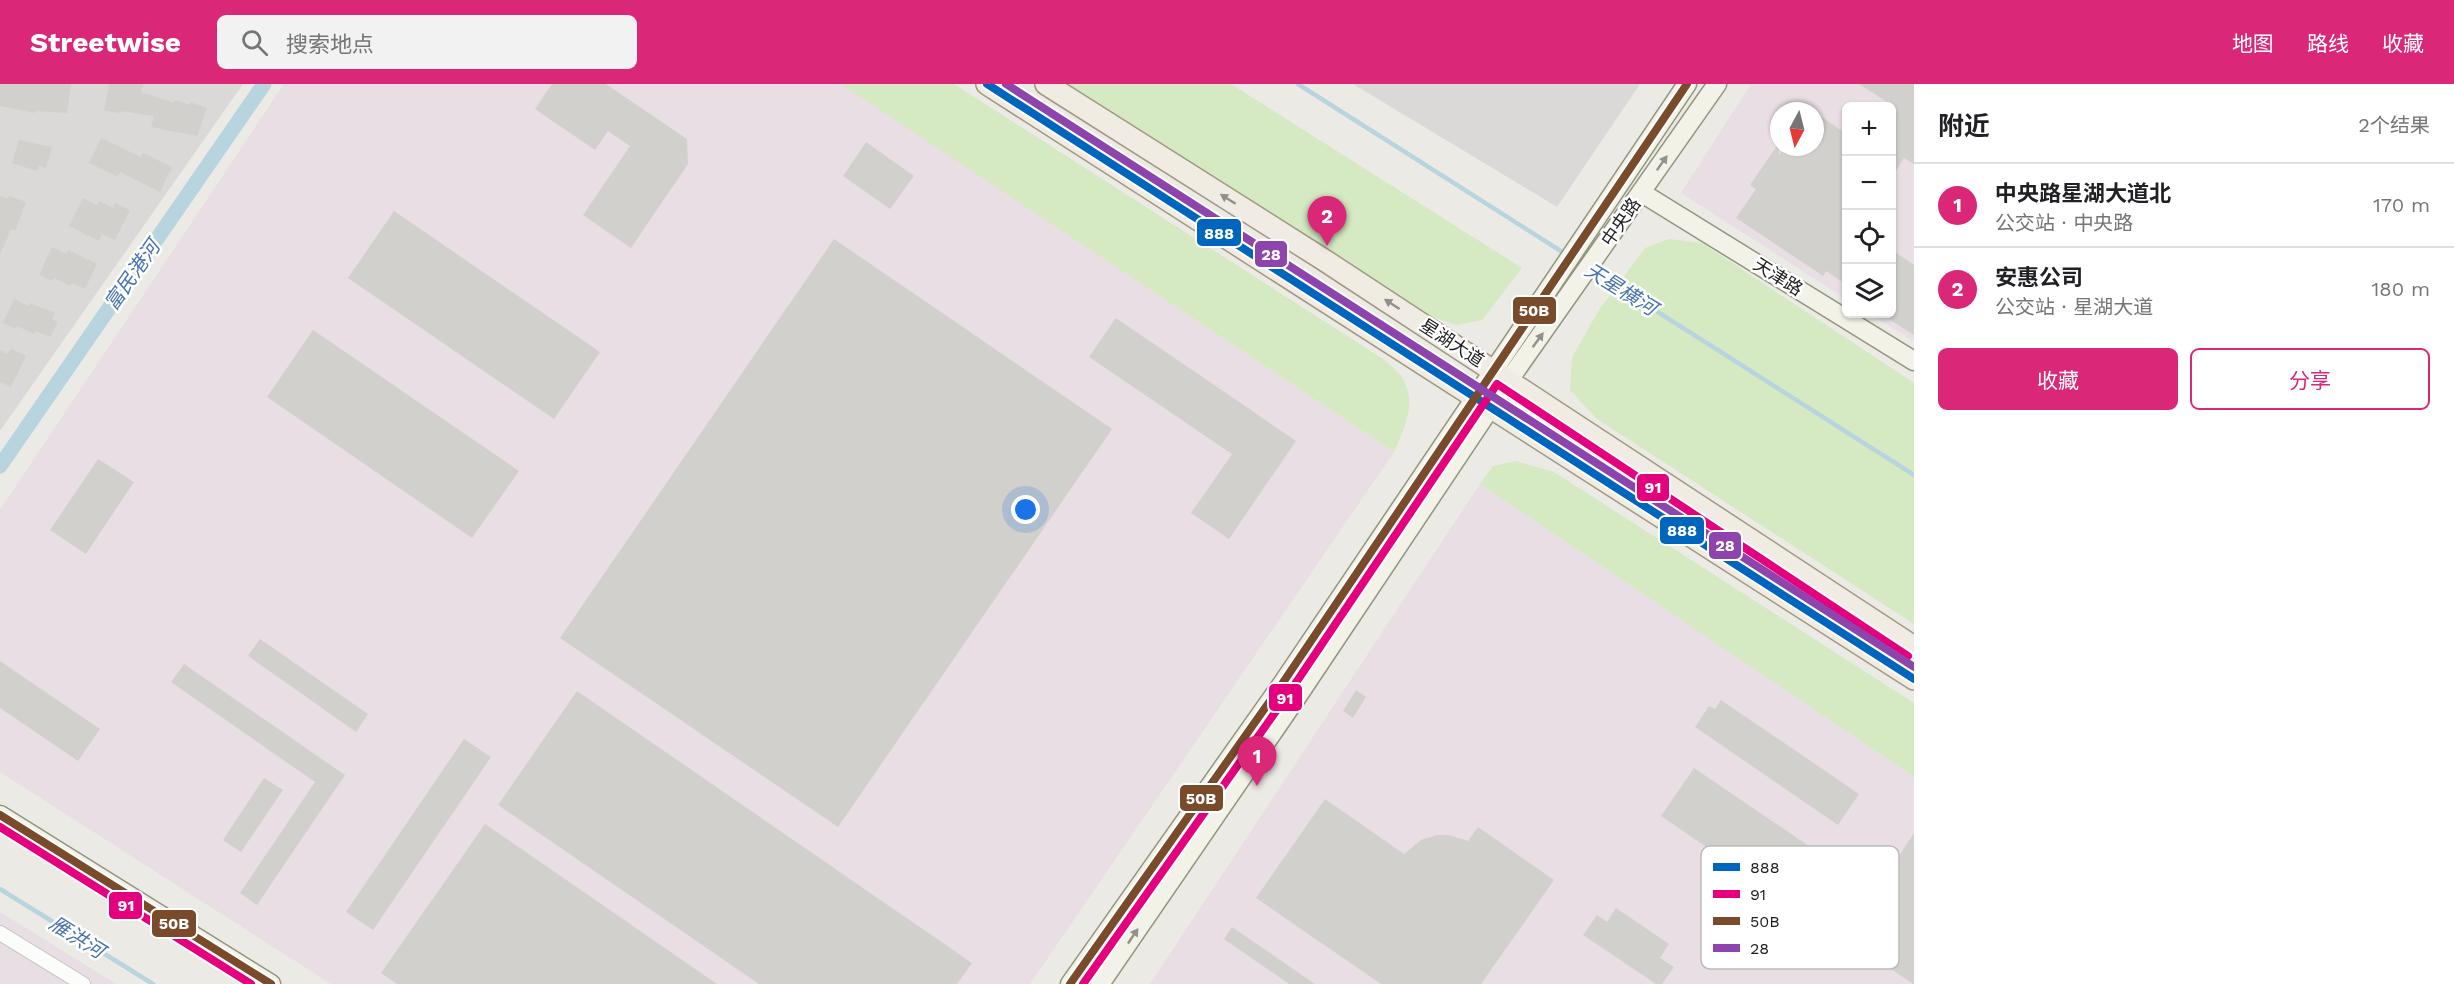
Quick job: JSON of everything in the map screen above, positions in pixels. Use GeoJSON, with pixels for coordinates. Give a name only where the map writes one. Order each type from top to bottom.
{"type":"FeatureCollection","features":[{"type":"Feature","properties":{"kind":"main road","name":"星湖大道"},"geometry":{"type":"LineString","coordinates":[[987,84],[1914,679]]}},
{"type":"Feature","properties":{"kind":"main road","name":"星湖大道"},"geometry":{"type":"LineString","coordinates":[[1046,84],[1501,375],[1914,647]]}},
{"type":"Feature","properties":{"kind":"street","name":"中央路"},"geometry":{"type":"LineString","coordinates":[[1501,375],[1549,288],[1687,84]]}},
{"type":"Feature","properties":{"kind":"street","name":"中央路"},"geometry":{"type":"LineString","coordinates":[[1100,984],[1295,700],[1481,403],[1501,375],[1567,299],[1717,84]]}},
{"type":"Feature","properties":{"kind":"street","name":"天津路"},"geometry":{"type":"LineString","coordinates":[[1641,193],[1914,361]]}},
{"type":"Feature","properties":{"kind":"street"},"geometry":{"type":"LineString","coordinates":[[1070,984],[1481,403]]}},
{"type":"Feature","properties":{"kind":"street"},"geometry":{"type":"LineString","coordinates":[[0,815],[271,984]]}},
{"type":"Feature","properties":{"kind":"street"},"geometry":{"type":"LineString","coordinates":[[0,933],[83,984]]}},
{"type":"Feature","properties":{"kind":"shaded area"},"geometry":{"type":"Polygon","coordinates":[[[0,84],[243,84],[0,431],[0,84]]]}},
{"type":"Feature","properties":{"kind":"shaded area"},"geometry":{"type":"Polygon","coordinates":[[[284,84],[841,84],[1394,452],[1030,984],[331,984],[0,772],[0,510],[284,84]]]}},
{"type":"Feature","properties":{"kind":"shaded area"},"geometry":{"type":"Polygon","coordinates":[[[1353,84],[1640,84],[1557,207],[1353,84]]]}},
{"type":"Feature","properties":{"kind":"shaded area"},"geometry":{"type":"Polygon","coordinates":[[[1751,84],[1914,84],[1914,341],[1877,318],[1896,318],[1896,102],[1842,102],[1842,296],[1681,193],[1751,84]]]}},
{"type":"Feature","properties":{"kind":"shaded area"},"geometry":{"type":"Polygon","coordinates":[[[1480,484],[1914,777],[1914,984],[1150,984],[1480,484]]]}},
{"type":"Feature","properties":{"kind":"shaded area"},"geometry":{"type":"Polygon","coordinates":[[[0,912],[116,984],[0,984],[0,912]]]}},
{"type":"Feature","properties":{"kind":"green space"},"geometry":{"type":"Polygon","coordinates":[[[841,84],[954,84],[1383,359],[1401,376],[1409,397],[1408,416],[1394,452],[841,84]]]}},
{"type":"Feature","properties":{"kind":"green space"},"geometry":{"type":"Polygon","coordinates":[[[1065,84],[1231,84],[1522,268],[1482,320],[1456,325],[1424,314],[1065,84]]]}},
{"type":"Feature","properties":{"kind":"green space"},"geometry":{"type":"Polygon","coordinates":[[[1669,239],[1702,243],[1914,383],[1914,624],[1597,419],[1570,390],[1572,357],[1599,310],[1645,248],[1669,239]]]}},
{"type":"Feature","properties":{"kind":"green space"},"geometry":{"type":"Polygon","coordinates":[[[1515,461],[1554,472],[1914,703],[1914,777],[1480,484],[1493,466],[1515,461]]]}},
{"type":"Feature","properties":{"kind":"building"},"geometry":{"type":"Polygon","coordinates":[[[0,84],[71,84],[67,113],[36,111],[35,113],[0,106],[0,84]]]}},
{"type":"Feature","properties":{"kind":"building"},"geometry":{"type":"Polygon","coordinates":[[[109,84],[143,84],[141,92],[174,103],[175,100],[190,105],[190,102],[207,108],[197,136],[151,127],[154,116],[104,111],[109,84]]]}},
{"type":"Feature","properties":{"kind":"building"},"geometry":{"type":"Polygon","coordinates":[[[552,84],[606,84],[687,139],[688,164],[631,248],[583,215],[630,146],[608,131],[595,150],[535,109],[552,84]]]}},
{"type":"Feature","properties":{"kind":"building"},"geometry":{"type":"Polygon","coordinates":[[[1859,84],[1914,84],[1914,164],[1904,158],[1896,171],[1896,102],[1887,102],[1859,84]]]}},
{"type":"Feature","properties":{"kind":"building"},"geometry":{"type":"Polygon","coordinates":[[[1824,118],[1842,131],[1842,281],[1826,271],[1823,276],[1736,218],[1756,189],[1750,185],[1770,156],[1824,156],[1824,118]]]}},
{"type":"Feature","properties":{"kind":"building"},"geometry":{"type":"Polygon","coordinates":[[[101,138],[141,157],[143,153],[172,167],[160,192],[120,172],[118,177],[89,163],[101,138]]]}},
{"type":"Feature","properties":{"kind":"building"},"geometry":{"type":"Polygon","coordinates":[[[19,140],[52,147],[46,168],[39,166],[37,171],[12,163],[19,140]]]}},
{"type":"Feature","properties":{"kind":"building"},"geometry":{"type":"Polygon","coordinates":[[[866,142],[914,176],[890,209],[843,176],[866,142]]]}},
{"type":"Feature","properties":{"kind":"building"},"geometry":{"type":"Polygon","coordinates":[[[0,196],[8,199],[9,196],[26,202],[15,231],[11,229],[0,255],[0,196]]]}},
{"type":"Feature","properties":{"kind":"building"},"geometry":{"type":"Polygon","coordinates":[[[83,198],[97,205],[99,201],[113,208],[115,203],[130,210],[115,240],[102,234],[99,241],[69,226],[83,198]]]}},
{"type":"Feature","properties":{"kind":"building"},"geometry":{"type":"Polygon","coordinates":[[[394,211],[600,352],[554,419],[348,278],[394,211]]]}},
{"type":"Feature","properties":{"kind":"building"},"geometry":{"type":"Polygon","coordinates":[[[834,239],[1112,429],[838,827],[560,638],[834,239]]]}},
{"type":"Feature","properties":{"kind":"building"},"geometry":{"type":"Polygon","coordinates":[[[52,247],[67,254],[68,250],[97,264],[85,289],[72,283],[70,286],[54,278],[52,281],[39,275],[52,247]]]}},
{"type":"Feature","properties":{"kind":"building"},"geometry":{"type":"Polygon","coordinates":[[[1896,253],[1914,265],[1914,335],[1887,318],[1896,318],[1896,253]]]}},
{"type":"Feature","properties":{"kind":"building"},"geometry":{"type":"Polygon","coordinates":[[[14,299],[28,306],[30,303],[55,313],[52,319],[58,322],[50,337],[36,331],[34,334],[17,326],[16,329],[3,323],[14,299]]]}},
{"type":"Feature","properties":{"kind":"building"},"geometry":{"type":"Polygon","coordinates":[[[1116,318],[1296,441],[1229,539],[1191,513],[1232,454],[1089,357],[1116,318]]]}},
{"type":"Feature","properties":{"kind":"building"},"geometry":{"type":"Polygon","coordinates":[[[313,330],[519,471],[472,538],[267,397],[313,330]]]}},
{"type":"Feature","properties":{"kind":"building"},"geometry":{"type":"Polygon","coordinates":[[[11,349],[26,356],[11,387],[0,382],[0,350],[8,354],[11,349]]]}},
{"type":"Feature","properties":{"kind":"building"},"geometry":{"type":"Polygon","coordinates":[[[98,459],[134,482],[86,554],[50,530],[98,459]]]}},
{"type":"Feature","properties":{"kind":"building"},"geometry":{"type":"Polygon","coordinates":[[[260,639],[368,714],[356,732],[248,656],[260,639]]]}},
{"type":"Feature","properties":{"kind":"building"},"geometry":{"type":"Polygon","coordinates":[[[0,661],[100,729],[78,761],[0,708],[0,661]]]}},
{"type":"Feature","properties":{"kind":"building"},"geometry":{"type":"Polygon","coordinates":[[[184,664],[345,775],[257,905],[240,893],[315,782],[171,682],[184,664]]]}},
{"type":"Feature","properties":{"kind":"building"},"geometry":{"type":"Polygon","coordinates":[[[1356,690],[1366,697],[1353,718],[1343,711],[1356,690]]]}},
{"type":"Feature","properties":{"kind":"building"},"geometry":{"type":"Polygon","coordinates":[[[577,691],[972,963],[957,984],[759,984],[498,805],[577,691]]]}},
{"type":"Feature","properties":{"kind":"building"},"geometry":{"type":"Polygon","coordinates":[[[1721,700],[1859,794],[1838,825],[1695,727],[1709,706],[1715,709],[1721,700]]]}},
{"type":"Feature","properties":{"kind":"building"},"geometry":{"type":"Polygon","coordinates":[[[464,739],[491,757],[373,930],[346,912],[464,739]]]}},
{"type":"Feature","properties":{"kind":"building"},"geometry":{"type":"Polygon","coordinates":[[[1694,768],[1809,846],[1705,846],[1661,816],[1694,768]]]}},
{"type":"Feature","properties":{"kind":"building"},"geometry":{"type":"Polygon","coordinates":[[[264,778],[283,790],[241,852],[223,840],[264,778]]]}},
{"type":"Feature","properties":{"kind":"building"},"geometry":{"type":"Polygon","coordinates":[[[1325,799],[1404,854],[1421,840],[1437,835],[1449,835],[1468,841],[1478,827],[1554,880],[1481,984],[1381,984],[1256,898],[1325,799]]]}},
{"type":"Feature","properties":{"kind":"building"},"geometry":{"type":"Polygon","coordinates":[[[485,824],[717,984],[397,984],[381,973],[485,824]]]}},
{"type":"Feature","properties":{"kind":"building"},"geometry":{"type":"Polygon","coordinates":[[[1914,833],[1914,984],[1891,969],[1899,969],[1899,856],[1914,833]]]}},
{"type":"Feature","properties":{"kind":"building"},"geometry":{"type":"Polygon","coordinates":[[[1616,908],[1669,944],[1660,958],[1674,967],[1662,984],[1656,984],[1583,935],[1597,915],[1607,922],[1616,908]]]}},
{"type":"Feature","properties":{"kind":"building"},"geometry":{"type":"Polygon","coordinates":[[[1232,927],[1315,984],[1289,984],[1224,939],[1232,927]]]}},
{"type":"Feature","properties":{"kind":"waterway","name":"富民港河"},"geometry":{"type":"LineString","coordinates":[[0,466],[264,84]]}},
{"type":"Feature","properties":{"kind":"waterway","name":"天星横河"},"geometry":{"type":"LineString","coordinates":[[1298,84],[1567,255]]}},
{"type":"Feature","properties":{"kind":"waterway","name":"天星横河"},"geometry":{"type":"LineString","coordinates":[[1592,270],[1914,475]]}},
{"type":"Feature","properties":{"kind":"waterway","name":"雁洪河"},"geometry":{"type":"LineString","coordinates":[[0,889],[153,984]]}},
{"type":"Feature","properties":{"kind":"transit line","name":"888"},"geometry":{"type":"LineString","coordinates":[[987,84],[1914,679]]}},
{"type":"Feature","properties":{"kind":"transit line","name":"28"},"geometry":{"type":"LineString","coordinates":[[1006,84],[1914,667]]}},
{"type":"Feature","properties":{"kind":"transit line","name":"50B"},"geometry":{"type":"LineString","coordinates":[[1070,984],[1282,684],[1687,84]]}},
{"type":"Feature","properties":{"kind":"transit line","name":"91"},"geometry":{"type":"LineString","coordinates":[[1083,984],[1291,690],[1497,384],[1908,656]]}},
{"type":"Feature","properties":{"kind":"transit line","name":"50B"},"geometry":{"type":"LineString","coordinates":[[0,815],[271,984]]}},
{"type":"Feature","properties":{"kind":"transit line","name":"91"},"geometry":{"type":"LineString","coordinates":[[0,827],[251,984]]}},
{"type":"Feature","properties":{"kind":"place","name":"安惠公司"},"geometry":{"type":"Point","coordinates":[1327,246]}},
{"type":"Feature","properties":{"kind":"place","name":"中央路星湖大道北"},"geometry":{"type":"Point","coordinates":[1257,786]}}]}
